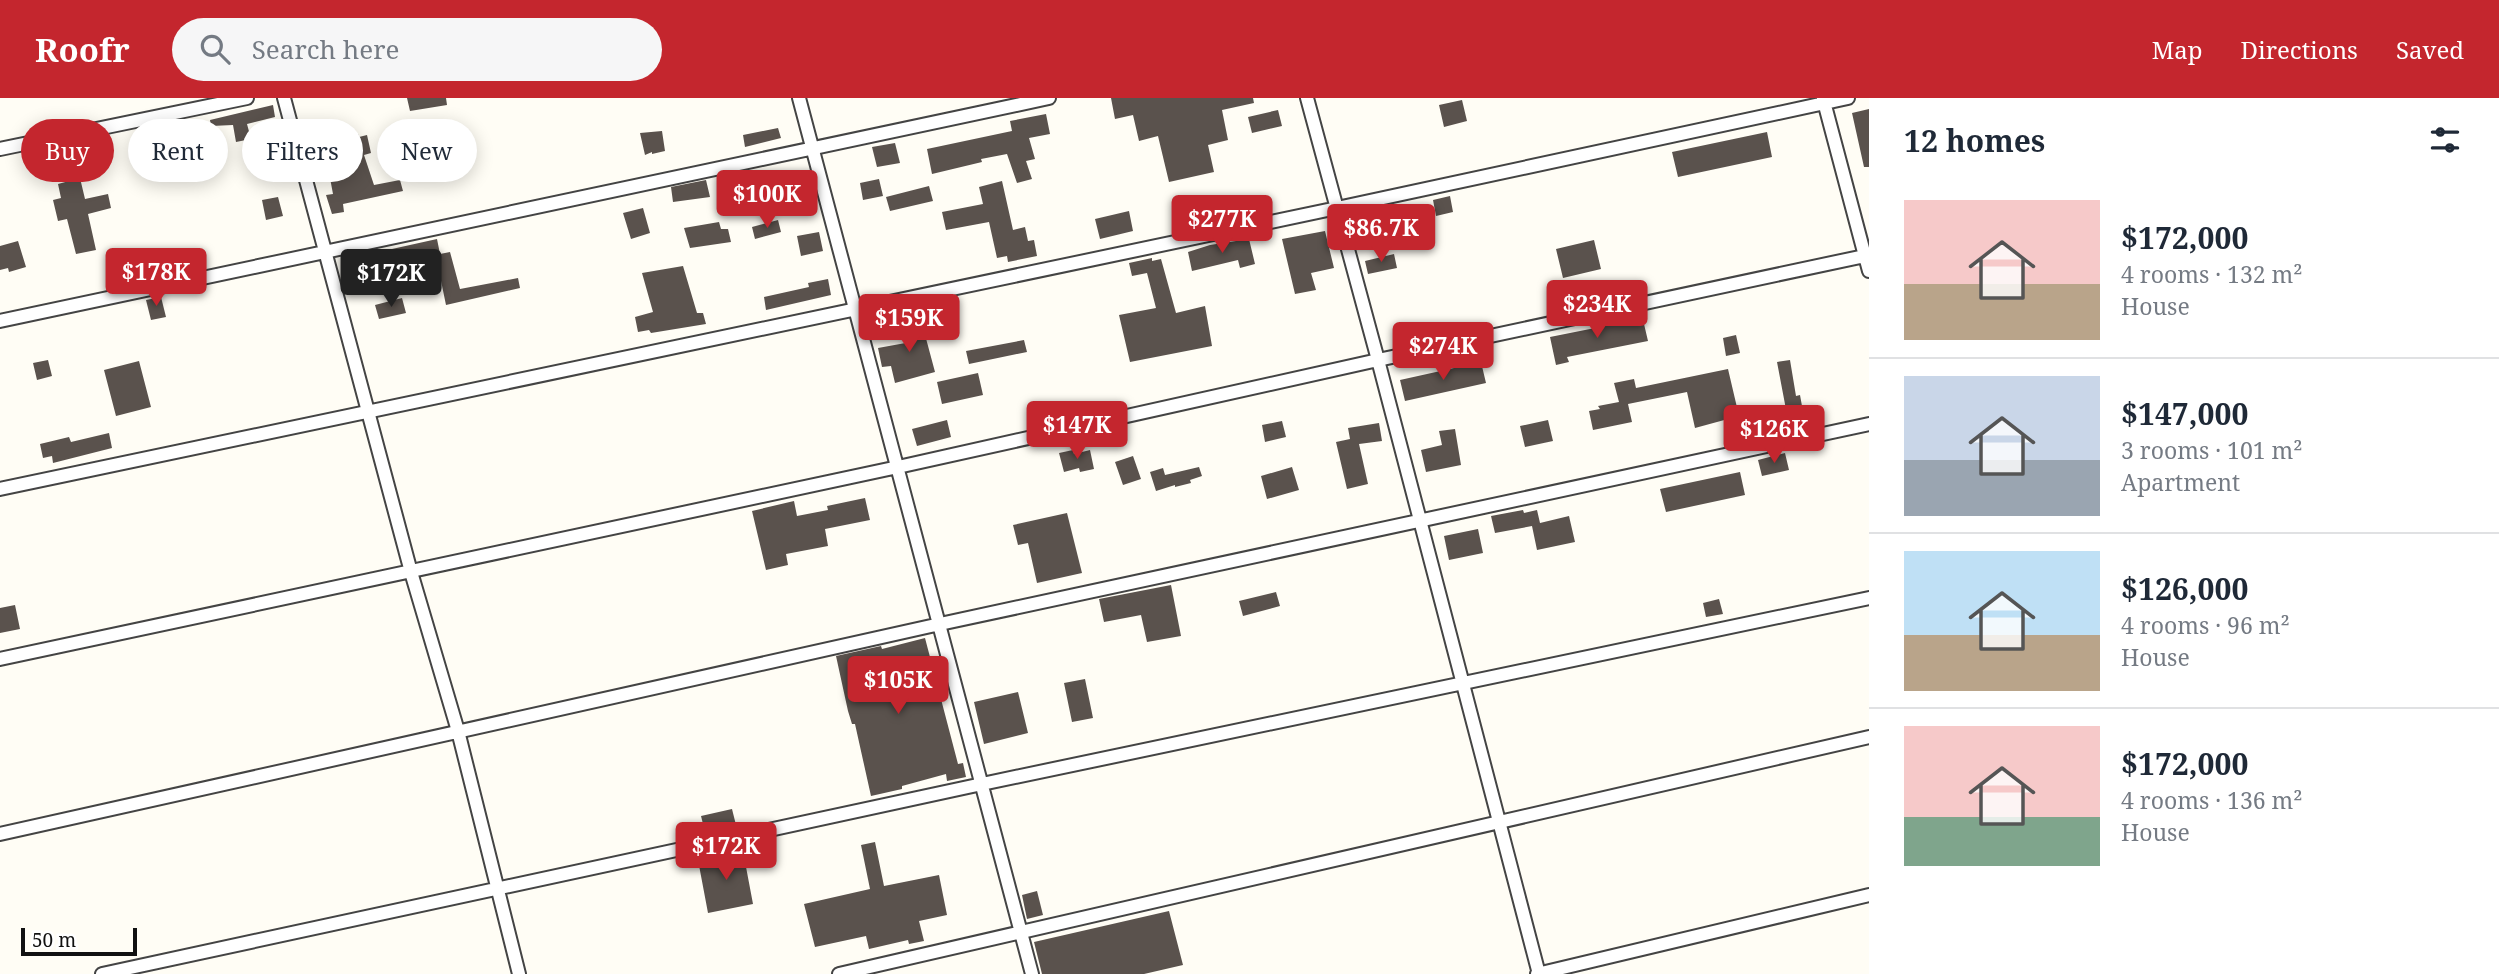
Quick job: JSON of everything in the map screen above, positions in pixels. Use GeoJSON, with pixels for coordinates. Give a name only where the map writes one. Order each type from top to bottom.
{"type":"FeatureCollection","features":[{"type":"Feature","properties":{"kind":"street"},"geometry":{"type":"LineString","coordinates":[[0,149],[247,98]]}},
{"type":"Feature","properties":{"kind":"street"},"geometry":{"type":"LineString","coordinates":[[284,98],[411,572],[458,732],[519,974]]}},
{"type":"Feature","properties":{"kind":"street"},"geometry":{"type":"LineString","coordinates":[[799,98],[1032,974]]}},
{"type":"Feature","properties":{"kind":"street"},"geometry":{"type":"LineString","coordinates":[[0,321],[1049,98]]}},
{"type":"Feature","properties":{"kind":"street"},"geometry":{"type":"LineString","coordinates":[[1307,98],[1539,974],[1869,895]]}},
{"type":"Feature","properties":{"kind":"street"},"geometry":{"type":"LineString","coordinates":[[0,489],[1337,208],[1824,100],[1848,98]]}},
{"type":"Feature","properties":{"kind":"street"},"geometry":{"type":"LineString","coordinates":[[1824,100],[1867,255],[1869,271]]}},
{"type":"Feature","properties":{"kind":"street"},"geometry":{"type":"LineString","coordinates":[[0,659],[898,467],[1867,255]]}},
{"type":"Feature","properties":{"kind":"street"},"geometry":{"type":"LineString","coordinates":[[0,834],[940,624],[1869,424]]}},
{"type":"Feature","properties":{"kind":"street"},"geometry":{"type":"LineString","coordinates":[[102,974],[982,784],[1869,598]]}},
{"type":"Feature","properties":{"kind":"street"},"geometry":{"type":"LineString","coordinates":[[839,974],[1869,737]]}},
{"type":"Feature","properties":{"kind":"building"},"geometry":{"type":"Polygon","coordinates":[[[407,98],[446,98],[447,105],[410,111],[407,98]]]}},
{"type":"Feature","properties":{"kind":"building"},"geometry":{"type":"Polygon","coordinates":[[[1111,98],[1253,98],[1254,103],[1222,110],[1228,140],[1208,145],[1214,172],[1169,182],[1158,136],[1139,141],[1133,115],[1115,119],[1111,98]]]}},
{"type":"Feature","properties":{"kind":"building"},"geometry":{"type":"Polygon","coordinates":[[[1462,100],[1467,121],[1444,127],[1439,105],[1462,100]]]}},
{"type":"Feature","properties":{"kind":"building"},"geometry":{"type":"Polygon","coordinates":[[[273,105],[275,117],[242,119],[242,141],[236,142],[233,125],[228,125],[228,119],[214,119],[273,105]]]}},
{"type":"Feature","properties":{"kind":"building"},"geometry":{"type":"Polygon","coordinates":[[[1869,109],[1869,167],[1864,167],[1852,113],[1869,109]]]}},
{"type":"Feature","properties":{"kind":"building"},"geometry":{"type":"Polygon","coordinates":[[[1278,110],[1282,126],[1252,133],[1248,117],[1278,110]]]}},
{"type":"Feature","properties":{"kind":"building"},"geometry":{"type":"Polygon","coordinates":[[[1046,114],[1050,134],[1029,138],[1035,159],[1026,161],[1032,179],[1017,183],[1007,154],[932,174],[927,149],[1012,131],[1010,121],[1046,114]]]}},
{"type":"Feature","properties":{"kind":"building"},"geometry":{"type":"Polygon","coordinates":[[[778,128],[781,138],[745,147],[743,135],[778,128]]]}},
{"type":"Feature","properties":{"kind":"building"},"geometry":{"type":"Polygon","coordinates":[[[662,131],[665,151],[645,155],[640,133],[662,131]]]}},
{"type":"Feature","properties":{"kind":"building"},"geometry":{"type":"Polygon","coordinates":[[[1767,132],[1772,157],[1678,177],[1672,152],[1767,132]]]}},
{"type":"Feature","properties":{"kind":"building"},"geometry":{"type":"Polygon","coordinates":[[[367,135],[371,153],[364,155],[374,185],[401,182],[403,191],[343,204],[344,212],[332,214],[326,195],[333,194],[331,182],[363,182],[363,136],[367,135]]]}},
{"type":"Feature","properties":{"kind":"building"},"geometry":{"type":"Polygon","coordinates":[[[895,143],[900,163],[877,167],[872,147],[895,143]]]}},
{"type":"Feature","properties":{"kind":"building"},"geometry":{"type":"Polygon","coordinates":[[[800,175],[805,203],[780,206],[776,179],[800,175]]]}},
{"type":"Feature","properties":{"kind":"building"},"geometry":{"type":"Polygon","coordinates":[[[879,179],[883,196],[863,200],[860,183],[879,179]]]}},
{"type":"Feature","properties":{"kind":"building"},"geometry":{"type":"Polygon","coordinates":[[[706,180],[710,197],[673,202],[671,187],[706,180]]]}},
{"type":"Feature","properties":{"kind":"building"},"geometry":{"type":"Polygon","coordinates":[[[1002,181],[1013,230],[1025,227],[1028,241],[1034,240],[1037,256],[1008,262],[1007,256],[997,258],[989,222],[946,230],[942,212],[983,204],[979,187],[1002,181]]]}},
{"type":"Feature","properties":{"kind":"building"},"geometry":{"type":"Polygon","coordinates":[[[81,182],[85,199],[108,194],[111,208],[88,214],[96,250],[76,254],[67,219],[58,221],[53,200],[61,198],[58,184],[81,182]]]}},
{"type":"Feature","properties":{"kind":"building"},"geometry":{"type":"Polygon","coordinates":[[[929,186],[933,201],[890,211],[886,197],[929,186]]]}},
{"type":"Feature","properties":{"kind":"building"},"geometry":{"type":"Polygon","coordinates":[[[1450,196],[1453,212],[1436,216],[1433,200],[1450,196]]]}},
{"type":"Feature","properties":{"kind":"building"},"geometry":{"type":"Polygon","coordinates":[[[278,197],[283,216],[266,220],[262,200],[278,197]]]}},
{"type":"Feature","properties":{"kind":"building"},"geometry":{"type":"Polygon","coordinates":[[[1397,206],[1402,225],[1354,235],[1350,216],[1397,206]]]}},
{"type":"Feature","properties":{"kind":"building"},"geometry":{"type":"Polygon","coordinates":[[[643,208],[650,233],[631,239],[623,213],[643,208]]]}},
{"type":"Feature","properties":{"kind":"building"},"geometry":{"type":"Polygon","coordinates":[[[1129,211],[1133,231],[1100,239],[1095,219],[1129,211]]]}},
{"type":"Feature","properties":{"kind":"building"},"geometry":{"type":"Polygon","coordinates":[[[778,220],[781,232],[755,239],[752,227],[778,220]]]}},
{"type":"Feature","properties":{"kind":"building"},"geometry":{"type":"Polygon","coordinates":[[[719,222],[721,229],[728,229],[731,242],[690,248],[684,228],[719,222]]]}},
{"type":"Feature","properties":{"kind":"building"},"geometry":{"type":"Polygon","coordinates":[[[1325,231],[1334,268],[1311,273],[1316,290],[1295,294],[1282,239],[1325,231]]]}},
{"type":"Feature","properties":{"kind":"building"},"geometry":{"type":"Polygon","coordinates":[[[819,232],[823,251],[801,256],[797,236],[819,232]]]}},
{"type":"Feature","properties":{"kind":"building"},"geometry":{"type":"Polygon","coordinates":[[[437,239],[440,254],[450,252],[460,289],[518,278],[520,288],[446,305],[440,276],[432,278],[428,264],[396,269],[354,281],[350,268],[394,260],[392,249],[437,239]]]}},
{"type":"Feature","properties":{"kind":"building"},"geometry":{"type":"Polygon","coordinates":[[[1249,239],[1255,264],[1240,268],[1238,260],[1192,271],[1188,252],[1210,245],[1249,239]]]}},
{"type":"Feature","properties":{"kind":"building"},"geometry":{"type":"Polygon","coordinates":[[[1594,240],[1601,269],[1563,278],[1556,249],[1594,240]]]}},
{"type":"Feature","properties":{"kind":"building"},"geometry":{"type":"Polygon","coordinates":[[[18,241],[26,267],[9,272],[8,268],[0,270],[0,246],[18,241]]]}},
{"type":"Feature","properties":{"kind":"building"},"geometry":{"type":"Polygon","coordinates":[[[1394,254],[1397,268],[1368,274],[1365,261],[1394,254]]]}},
{"type":"Feature","properties":{"kind":"building"},"geometry":{"type":"Polygon","coordinates":[[[1152,258],[1152,261],[1161,259],[1176,313],[1205,306],[1212,346],[1130,362],[1119,315],[1156,308],[1147,273],[1132,276],[1129,263],[1152,258]]]}},
{"type":"Feature","properties":{"kind":"building"},"geometry":{"type":"Polygon","coordinates":[[[683,266],[697,313],[703,313],[706,324],[651,333],[649,330],[638,332],[635,317],[653,312],[642,273],[683,266]]]}},
{"type":"Feature","properties":{"kind":"building"},"geometry":{"type":"Polygon","coordinates":[[[828,279],[831,295],[766,310],[764,297],[809,287],[808,283],[828,279]]]}},
{"type":"Feature","properties":{"kind":"building"},"geometry":{"type":"Polygon","coordinates":[[[161,297],[166,317],[151,320],[146,300],[161,297]]]}},
{"type":"Feature","properties":{"kind":"building"},"geometry":{"type":"Polygon","coordinates":[[[402,298],[406,313],[379,319],[375,305],[402,298]]]}},
{"type":"Feature","properties":{"kind":"building"},"geometry":{"type":"Polygon","coordinates":[[[920,316],[935,372],[895,383],[891,366],[882,367],[878,348],[911,342],[905,320],[920,316]]]}},
{"type":"Feature","properties":{"kind":"building"},"geometry":{"type":"Polygon","coordinates":[[[1640,319],[1648,341],[1567,357],[1569,362],[1556,365],[1550,337],[1640,319]]]}},
{"type":"Feature","properties":{"kind":"building"},"geometry":{"type":"Polygon","coordinates":[[[1736,335],[1740,353],[1726,356],[1723,338],[1736,335]]]}},
{"type":"Feature","properties":{"kind":"building"},"geometry":{"type":"Polygon","coordinates":[[[1024,340],[1027,352],[969,364],[966,351],[1024,340]]]}},
{"type":"Feature","properties":{"kind":"building"},"geometry":{"type":"Polygon","coordinates":[[[48,360],[52,376],[37,380],[33,363],[48,360]]]}},
{"type":"Feature","properties":{"kind":"building"},"geometry":{"type":"Polygon","coordinates":[[[1790,360],[1796,396],[1800,395],[1804,417],[1788,420],[1777,362],[1790,360]]]}},
{"type":"Feature","properties":{"kind":"building"},"geometry":{"type":"Polygon","coordinates":[[[139,361],[151,407],[116,416],[104,370],[139,361]]]}},
{"type":"Feature","properties":{"kind":"building"},"geometry":{"type":"Polygon","coordinates":[[[1481,362],[1486,383],[1405,401],[1400,380],[1481,362]]]}},
{"type":"Feature","properties":{"kind":"building"},"geometry":{"type":"Polygon","coordinates":[[[1728,369],[1739,416],[1695,428],[1687,392],[1628,404],[1632,422],[1593,430],[1589,411],[1600,409],[1598,406],[1619,402],[1614,383],[1634,379],[1636,388],[1728,369]]]}},
{"type":"Feature","properties":{"kind":"building"},"geometry":{"type":"Polygon","coordinates":[[[978,373],[983,395],[942,404],[937,382],[978,373]]]}},
{"type":"Feature","properties":{"kind":"building"},"geometry":{"type":"Polygon","coordinates":[[[947,420],[951,437],[917,446],[912,429],[947,420]]]}},
{"type":"Feature","properties":{"kind":"building"},"geometry":{"type":"Polygon","coordinates":[[[1548,420],[1553,441],[1525,447],[1520,426],[1548,420]]]}},
{"type":"Feature","properties":{"kind":"building"},"geometry":{"type":"Polygon","coordinates":[[[1282,421],[1286,437],[1265,442],[1262,425],[1282,421]]]}},
{"type":"Feature","properties":{"kind":"building"},"geometry":{"type":"Polygon","coordinates":[[[1379,423],[1382,441],[1359,444],[1368,484],[1347,489],[1336,442],[1350,439],[1348,428],[1379,423]]]}},
{"type":"Feature","properties":{"kind":"building"},"geometry":{"type":"Polygon","coordinates":[[[1455,429],[1461,465],[1426,472],[1421,450],[1442,445],[1439,431],[1455,429]]]}},
{"type":"Feature","properties":{"kind":"building"},"geometry":{"type":"Polygon","coordinates":[[[109,433],[112,448],[53,463],[52,456],[43,458],[40,444],[69,437],[71,442],[109,433]]]}},
{"type":"Feature","properties":{"kind":"building"},"geometry":{"type":"Polygon","coordinates":[[[1073,450],[1074,454],[1090,450],[1094,469],[1080,472],[1079,468],[1064,472],[1059,453],[1073,450]]]}},
{"type":"Feature","properties":{"kind":"building"},"geometry":{"type":"Polygon","coordinates":[[[1785,453],[1789,470],[1762,476],[1758,460],[1785,453]]]}},
{"type":"Feature","properties":{"kind":"building"},"geometry":{"type":"Polygon","coordinates":[[[1133,456],[1141,479],[1123,485],[1115,462],[1133,456]]]}},
{"type":"Feature","properties":{"kind":"building"},"geometry":{"type":"Polygon","coordinates":[[[1199,467],[1202,476],[1190,480],[1191,483],[1156,491],[1150,472],[1163,468],[1165,475],[1199,467]]]}},
{"type":"Feature","properties":{"kind":"building"},"geometry":{"type":"Polygon","coordinates":[[[1292,467],[1299,490],[1267,499],[1261,476],[1292,467]]]}},
{"type":"Feature","properties":{"kind":"building"},"geometry":{"type":"Polygon","coordinates":[[[1740,472],[1745,495],[1666,512],[1660,489],[1740,472]]]}},
{"type":"Feature","properties":{"kind":"building"},"geometry":{"type":"Polygon","coordinates":[[[865,498],[870,520],[825,529],[828,546],[786,554],[788,565],[766,570],[752,511],[794,501],[797,516],[828,510],[827,506],[865,498]]]}},
{"type":"Feature","properties":{"kind":"building"},"geometry":{"type":"Polygon","coordinates":[[[1523,510],[1524,513],[1537,510],[1540,523],[1569,516],[1575,542],[1537,550],[1532,526],[1495,533],[1491,516],[1523,510]]]}},
{"type":"Feature","properties":{"kind":"building"},"geometry":{"type":"Polygon","coordinates":[[[1067,513],[1082,573],[1037,583],[1028,543],[1018,545],[1013,525],[1067,513]]]}},
{"type":"Feature","properties":{"kind":"building"},"geometry":{"type":"Polygon","coordinates":[[[1478,529],[1483,553],[1449,560],[1444,536],[1478,529]]]}},
{"type":"Feature","properties":{"kind":"building"},"geometry":{"type":"Polygon","coordinates":[[[1171,585],[1181,636],[1147,642],[1141,615],[1104,622],[1099,599],[1171,585]]]}},
{"type":"Feature","properties":{"kind":"building"},"geometry":{"type":"Polygon","coordinates":[[[1276,592],[1280,606],[1243,616],[1239,601],[1276,592]]]}},
{"type":"Feature","properties":{"kind":"building"},"geometry":{"type":"Polygon","coordinates":[[[1719,599],[1723,614],[1706,617],[1703,603],[1719,599]]]}},
{"type":"Feature","properties":{"kind":"building"},"geometry":{"type":"Polygon","coordinates":[[[15,605],[20,629],[0,633],[0,608],[15,605]]]}},
{"type":"Feature","properties":{"kind":"building"},"geometry":{"type":"Polygon","coordinates":[[[925,638],[958,764],[963,763],[966,777],[947,781],[946,774],[871,796],[836,656],[881,646],[882,649],[925,638]]]}},
{"type":"Feature","properties":{"kind":"building"},"geometry":{"type":"Polygon","coordinates":[[[1085,679],[1093,718],[1072,722],[1064,683],[1085,679]]]}},
{"type":"Feature","properties":{"kind":"building"},"geometry":{"type":"Polygon","coordinates":[[[1018,692],[1028,733],[984,744],[974,702],[1018,692]]]}},
{"type":"Feature","properties":{"kind":"building"},"geometry":{"type":"Polygon","coordinates":[[[732,809],[736,825],[705,832],[701,816],[732,809]]]}},
{"type":"Feature","properties":{"kind":"building"},"geometry":{"type":"Polygon","coordinates":[[[875,842],[884,886],[939,875],[947,915],[919,921],[924,941],[909,944],[908,940],[869,949],[866,936],[815,947],[804,904],[870,889],[861,845],[875,842]]]}},
{"type":"Feature","properties":{"kind":"building"},"geometry":{"type":"Polygon","coordinates":[[[743,851],[753,904],[708,913],[698,860],[743,851]]]}},
{"type":"Feature","properties":{"kind":"building"},"geometry":{"type":"Polygon","coordinates":[[[1037,891],[1043,915],[1027,919],[1022,895],[1037,891]]]}},
{"type":"Feature","properties":{"kind":"building"},"geometry":{"type":"Polygon","coordinates":[[[1169,911],[1183,965],[1144,974],[1042,974],[1034,942],[1169,911]]]}}]}
